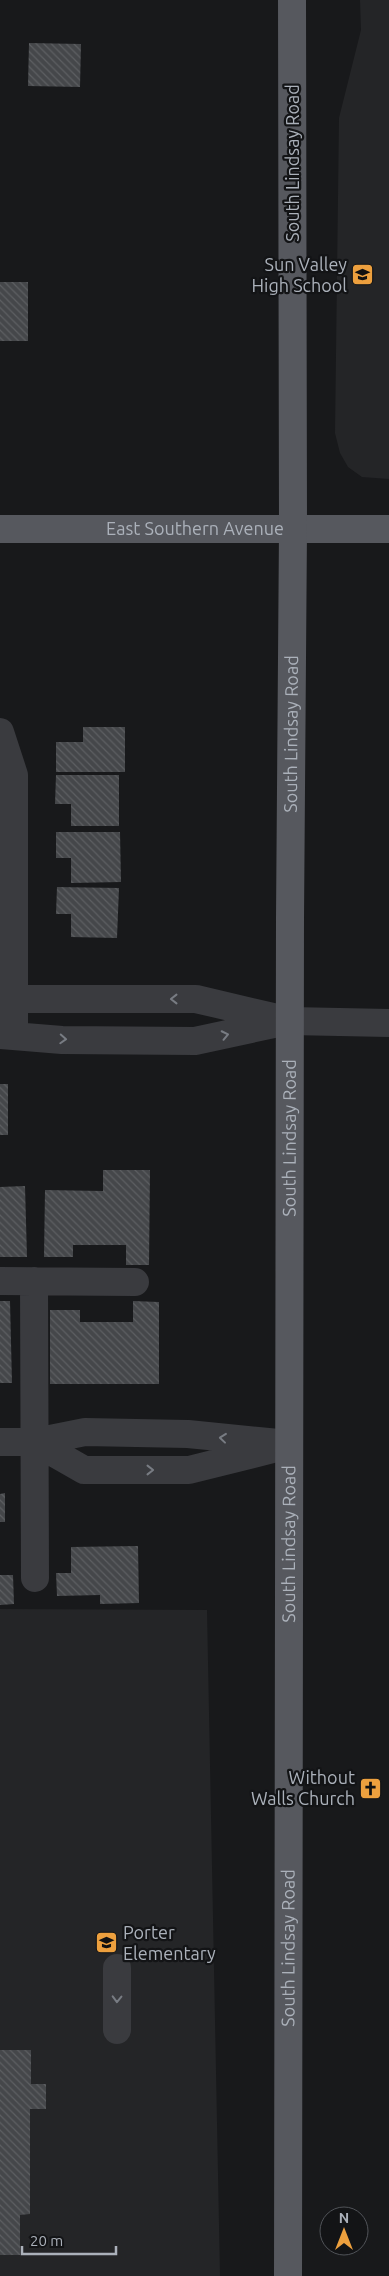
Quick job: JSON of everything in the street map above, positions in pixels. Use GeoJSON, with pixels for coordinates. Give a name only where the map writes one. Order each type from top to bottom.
{"type":"FeatureCollection","features":[{"type":"Feature","properties":{"kind":"main road","name":"South Lindsay Road"},"geometry":{"type":"LineString","coordinates":[[288,2276],[290,1021],[293,529],[292,0]]}},
{"type":"Feature","properties":{"kind":"main road","name":"East Southern Avenue"},"geometry":{"type":"LineString","coordinates":[[0,530],[389,529]]}},
{"type":"Feature","properties":{"kind":"street"},"geometry":{"type":"LineString","coordinates":[[0,732],[14,775],[15,999],[7,1035],[62,1040],[195,1041],[290,1021]]}},
{"type":"Feature","properties":{"kind":"street"},"geometry":{"type":"LineString","coordinates":[[15,999],[196,998],[290,1021],[389,1023]]}},
{"type":"Feature","properties":{"kind":"street"},"geometry":{"type":"LineString","coordinates":[[0,1281],[135,1282]]}},
{"type":"Feature","properties":{"kind":"street"},"geometry":{"type":"LineString","coordinates":[[34,1281],[36,1578]]}},
{"type":"Feature","properties":{"kind":"street"},"geometry":{"type":"LineString","coordinates":[[0,1442],[35,1442],[85,1432],[188,1434],[289,1444]]}},
{"type":"Feature","properties":{"kind":"street"},"geometry":{"type":"LineString","coordinates":[[118,1470],[119,1433]]}},
{"type":"Feature","properties":{"kind":"street"},"geometry":{"type":"LineString","coordinates":[[35,1442],[84,1470],[189,1470],[289,1444]]}},
{"type":"Feature","properties":{"kind":"street"},"geometry":{"type":"LineString","coordinates":[[117,1968],[117,2030]]}},
{"type":"Feature","properties":{"kind":"shaded area","name":"Sun Valley High School"},"geometry":{"type":"Polygon","coordinates":[[[360,0],[389,0],[389,479],[362,477],[348,467],[340,453],[335,433],[339,118],[361,30],[360,0]]]}},
{"type":"Feature","properties":{"kind":"shaded area","name":"Porter Elementary"},"geometry":{"type":"Polygon","coordinates":[[[0,1609],[207,1610],[220,2276],[0,2276],[0,1609]]]}},
{"type":"Feature","properties":{"kind":"building"},"geometry":{"type":"Polygon","coordinates":[[[29,43],[81,44],[80,87],[28,86],[29,43]]]}},
{"type":"Feature","properties":{"kind":"building"},"geometry":{"type":"Polygon","coordinates":[[[0,282],[28,282],[28,341],[0,341],[0,282]]]}},
{"type":"Feature","properties":{"kind":"building"},"geometry":{"type":"Polygon","coordinates":[[[83,727],[125,727],[125,772],[56,772],[56,742],[83,742],[83,727]]]}},
{"type":"Feature","properties":{"kind":"building"},"geometry":{"type":"Polygon","coordinates":[[[56,775],[119,775],[119,826],[71,826],[71,804],[55,804],[56,775]]]}},
{"type":"Feature","properties":{"kind":"building"},"geometry":{"type":"Polygon","coordinates":[[[56,832],[120,832],[121,882],[71,883],[71,858],[56,858],[56,832]]]}},
{"type":"Feature","properties":{"kind":"building"},"geometry":{"type":"Polygon","coordinates":[[[57,887],[119,888],[117,938],[71,937],[71,914],[56,914],[57,887]]]}},
{"type":"Feature","properties":{"kind":"building"},"geometry":{"type":"Polygon","coordinates":[[[0,1084],[8,1084],[8,1135],[0,1135],[0,1084]]]}},
{"type":"Feature","properties":{"kind":"building"},"geometry":{"type":"Polygon","coordinates":[[[103,1170],[150,1170],[149,1265],[126,1265],[126,1245],[73,1245],[73,1257],[44,1257],[45,1190],[103,1191],[103,1170]]]}},
{"type":"Feature","properties":{"kind":"building"},"geometry":{"type":"Polygon","coordinates":[[[25,1186],[27,1257],[0,1257],[0,1187],[25,1186]]]}},
{"type":"Feature","properties":{"kind":"building"},"geometry":{"type":"Polygon","coordinates":[[[0,1301],[10,1301],[12,1383],[0,1383],[0,1301]]]}},
{"type":"Feature","properties":{"kind":"building"},"geometry":{"type":"Polygon","coordinates":[[[133,1301],[159,1302],[159,1384],[50,1384],[50,1310],[80,1310],[80,1322],[133,1322],[133,1301]]]}},
{"type":"Feature","properties":{"kind":"building"},"geometry":{"type":"Polygon","coordinates":[[[5,1493],[5,1522],[0,1522],[0,1494],[5,1493]]]}},
{"type":"Feature","properties":{"kind":"building"},"geometry":{"type":"Polygon","coordinates":[[[138,1546],[139,1603],[100,1604],[100,1595],[57,1596],[56,1573],[71,1573],[71,1547],[138,1546]]]}},
{"type":"Feature","properties":{"kind":"building"},"geometry":{"type":"Polygon","coordinates":[[[0,1575],[13,1575],[14,1604],[0,1605],[0,1575]]]}},
{"type":"Feature","properties":{"kind":"building"},"geometry":{"type":"Polygon","coordinates":[[[0,2050],[31,2050],[31,2084],[46,2084],[46,2109],[30,2109],[30,2214],[20,2215],[20,2255],[0,2255],[0,2050]]]}},
{"type":"Feature","properties":{"kind":"place","name":"Sun Valley High School"},"geometry":{"type":"Point","coordinates":[363,275]}},
{"type":"Feature","properties":{"kind":"place","name":"Without Walls Church"},"geometry":{"type":"Point","coordinates":[371,1788]}},
{"type":"Feature","properties":{"kind":"place","name":"Porter Elementary"},"geometry":{"type":"Point","coordinates":[107,1943]}}]}
